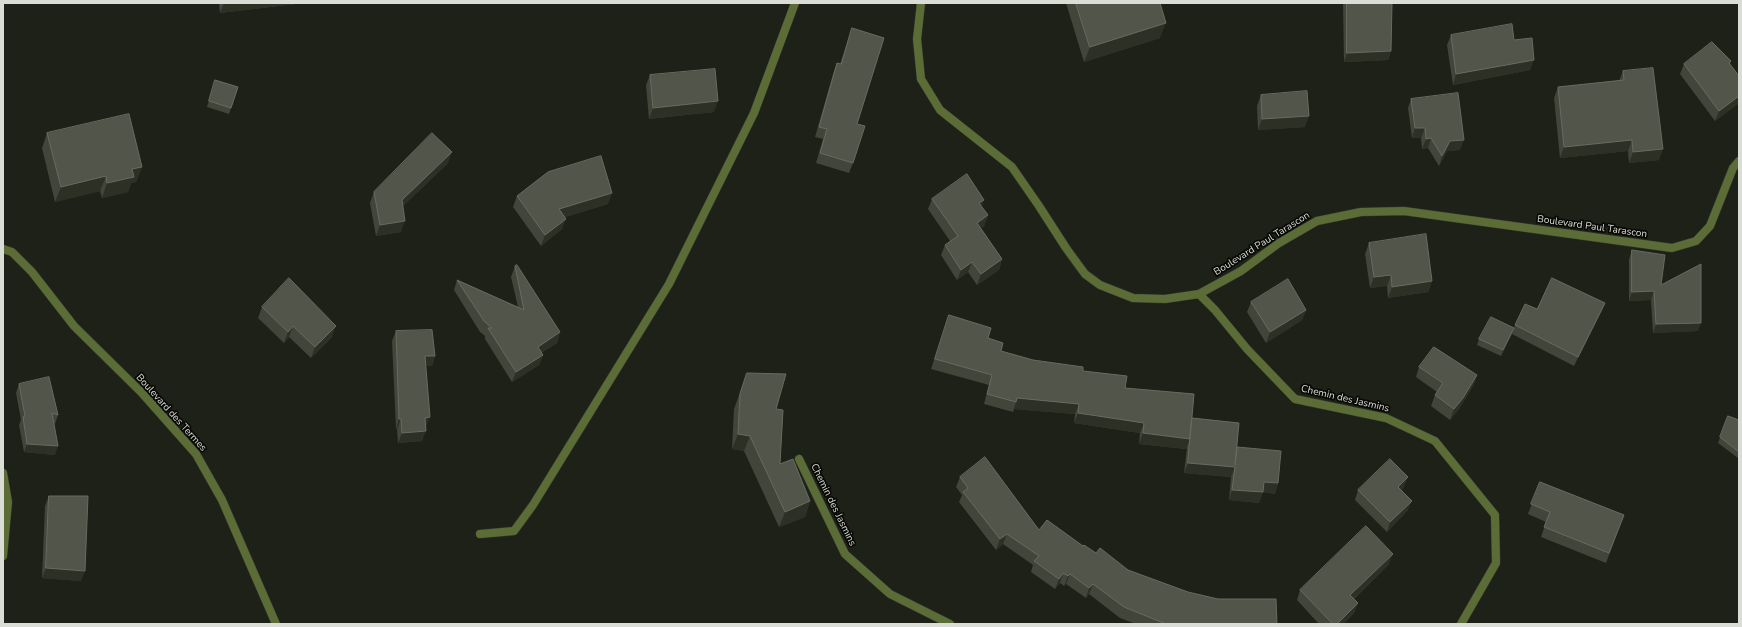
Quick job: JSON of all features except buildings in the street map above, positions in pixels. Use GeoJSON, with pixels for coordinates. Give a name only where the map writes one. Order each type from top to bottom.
{"type":"FeatureCollection","features":[{"type":"Feature","properties":{"kind":"street"},"geometry":{"type":"LineString","coordinates":[[480,534],[514,531],[533,505],[669,284],[754,113],[794,3]]}},
{"type":"Feature","properties":{"kind":"street","name":"Boulevard Paul Tarascon"},"geometry":{"type":"LineString","coordinates":[[921,3],[917,39],[921,79],[940,110],[1012,168],[1040,206],[1084,274],[1100,285],[1133,298],[1165,299],[1198,294],[1241,270],[1279,243],[1317,221],[1361,212],[1404,211],[1672,248],[1696,240],[1710,226],[1733,168],[1739,161]]}},
{"type":"Feature","properties":{"kind":"street","name":"Boulevard des Termes"},"geometry":{"type":"LineString","coordinates":[[3,248],[12,252],[32,272],[74,326],[142,393],[196,454],[222,500],[276,624]]}},
{"type":"Feature","properties":{"kind":"street","name":"Chemin des Jasmins"},"geometry":{"type":"LineString","coordinates":[[1198,294],[1215,310],[1247,349],[1295,399],[1386,418],[1435,441],[1495,515],[1496,563],[1461,624]]}},
{"type":"Feature","properties":{"kind":"street","name":"Chemin des Jasmins"},"geometry":{"type":"LineString","coordinates":[[799,459],[845,554],[890,594],[950,624]]}},
{"type":"Feature","properties":{"kind":"street"},"geometry":{"type":"LineString","coordinates":[[3,473],[8,502],[3,556]]}}]}
